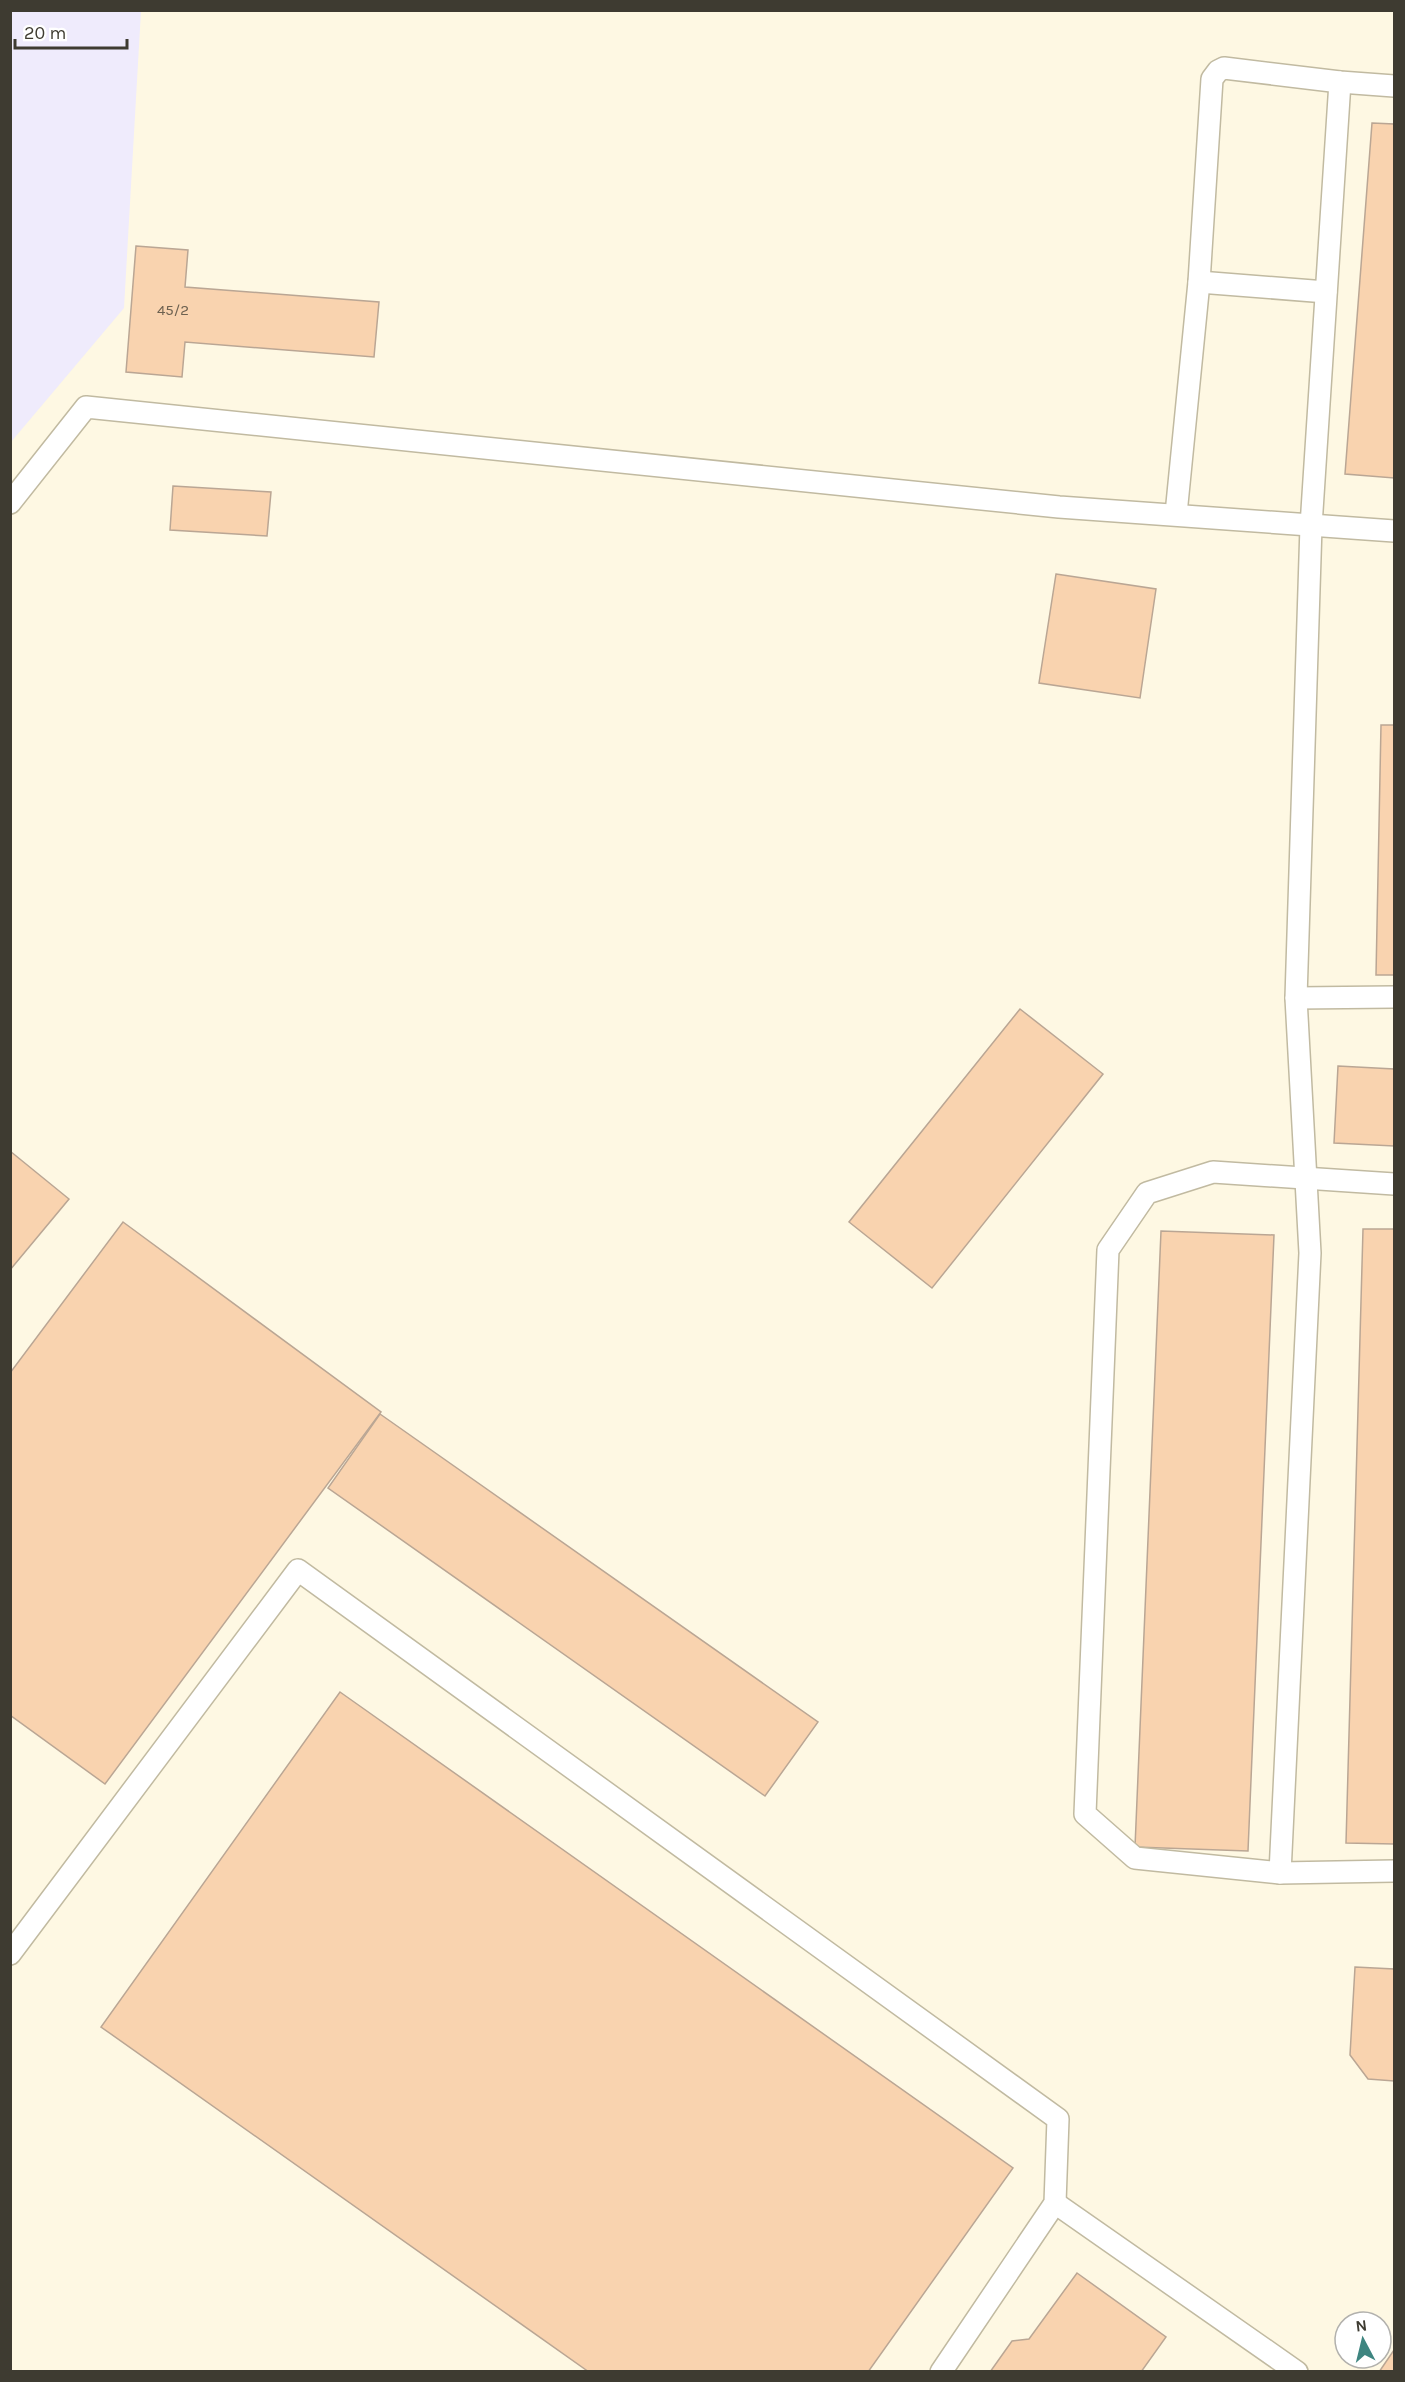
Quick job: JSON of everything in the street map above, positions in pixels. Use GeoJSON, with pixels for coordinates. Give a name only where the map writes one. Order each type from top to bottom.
{"type":"FeatureCollection","features":[{"type":"Feature","properties":{"kind":"lane"},"geometry":{"type":"LineString","coordinates":[[1176,514],[1198,282],[1212,79],[1218,71],[1224,68],[1395,86]]}},
{"type":"Feature","properties":{"kind":"lane"},"geometry":{"type":"LineString","coordinates":[[1281,1873],[1310,1253],[1296,998],[1311,526],[1340,82]]}},
{"type":"Feature","properties":{"kind":"lane"},"geometry":{"type":"LineString","coordinates":[[1198,282],[1326,292]]}},
{"type":"Feature","properties":{"kind":"lane"},"geometry":{"type":"LineString","coordinates":[[10,503],[86,407],[1059,507],[1395,531]]}},
{"type":"Feature","properties":{"kind":"lane"},"geometry":{"type":"LineString","coordinates":[[1296,998],[1395,997]]}},
{"type":"Feature","properties":{"kind":"lane"},"geometry":{"type":"LineString","coordinates":[[1395,1184],[1213,1172],[1147,1193],[1108,1250],[1085,1814],[1135,1858],[1281,1873],[1395,1871]]}},
{"type":"Feature","properties":{"kind":"lane"},"geometry":{"type":"LineString","coordinates":[[10,1954],[298,1570],[1058,2119],[1055,2204],[941,2372]]}},
{"type":"Feature","properties":{"kind":"lane"},"geometry":{"type":"LineString","coordinates":[[1055,2204],[1297,2372]]}},
{"type":"Feature","properties":{"kind":"shaded area"},"geometry":{"type":"Polygon","coordinates":[[[11,10],[141,11],[124,308],[11,442],[11,10]]]}},
{"type":"Feature","properties":{"kind":"building"},"geometry":{"type":"Polygon","coordinates":[[[1372,123],[1394,124],[1394,478],[1345,474],[1372,123]]]}},
{"type":"Feature","properties":{"kind":"building"},"geometry":{"type":"Polygon","coordinates":[[[136,246],[188,250],[185,287],[379,302],[374,357],[185,342],[182,377],[126,372],[136,246]]]}},
{"type":"Feature","properties":{"kind":"building"},"geometry":{"type":"Polygon","coordinates":[[[173,486],[271,492],[267,536],[170,530],[173,486]]]}},
{"type":"Feature","properties":{"kind":"building"},"geometry":{"type":"Polygon","coordinates":[[[1056,574],[1156,589],[1140,698],[1039,683],[1056,574]]]}},
{"type":"Feature","properties":{"kind":"building"},"geometry":{"type":"Polygon","coordinates":[[[1381,725],[1394,725],[1394,975],[1376,975],[1381,725]]]}},
{"type":"Feature","properties":{"kind":"building"},"geometry":{"type":"Polygon","coordinates":[[[1020,1009],[1103,1074],[932,1288],[849,1222],[1020,1009]]]}},
{"type":"Feature","properties":{"kind":"building"},"geometry":{"type":"Polygon","coordinates":[[[1338,1066],[1394,1069],[1394,1146],[1334,1143],[1338,1066]]]}},
{"type":"Feature","properties":{"kind":"building"},"geometry":{"type":"Polygon","coordinates":[[[10,1151],[69,1199],[10,1270],[10,1151]]]}},
{"type":"Feature","properties":{"kind":"building"},"geometry":{"type":"Polygon","coordinates":[[[123,1222],[381,1412],[105,1784],[10,1715],[10,1373],[123,1222]]]}},
{"type":"Feature","properties":{"kind":"building"},"geometry":{"type":"Polygon","coordinates":[[[1363,1229],[1394,1229],[1394,1844],[1346,1843],[1363,1229]]]}},
{"type":"Feature","properties":{"kind":"building"},"geometry":{"type":"Polygon","coordinates":[[[1161,1231],[1274,1235],[1248,1851],[1135,1847],[1161,1231]]]}},
{"type":"Feature","properties":{"kind":"building"},"geometry":{"type":"Polygon","coordinates":[[[380,1414],[818,1722],[765,1796],[328,1488],[380,1414]]]}},
{"type":"Feature","properties":{"kind":"building"},"geometry":{"type":"Polygon","coordinates":[[[340,1692],[1013,2168],[868,2372],[589,2372],[101,2027],[340,1692]]]}},
{"type":"Feature","properties":{"kind":"building"},"geometry":{"type":"Polygon","coordinates":[[[1355,1967],[1394,1969],[1394,2081],[1368,2079],[1350,2055],[1355,1967]]]}},
{"type":"Feature","properties":{"kind":"building"},"geometry":{"type":"Polygon","coordinates":[[[1077,2273],[1166,2337],[1141,2372],[990,2372],[1012,2341],[1029,2339],[1077,2273]]]}},
{"type":"Feature","properties":{"kind":"building"},"geometry":{"type":"Polygon","coordinates":[[[1393,2351],[1394,2372],[1379,2372],[1393,2370],[1393,2351]]]}}]}
